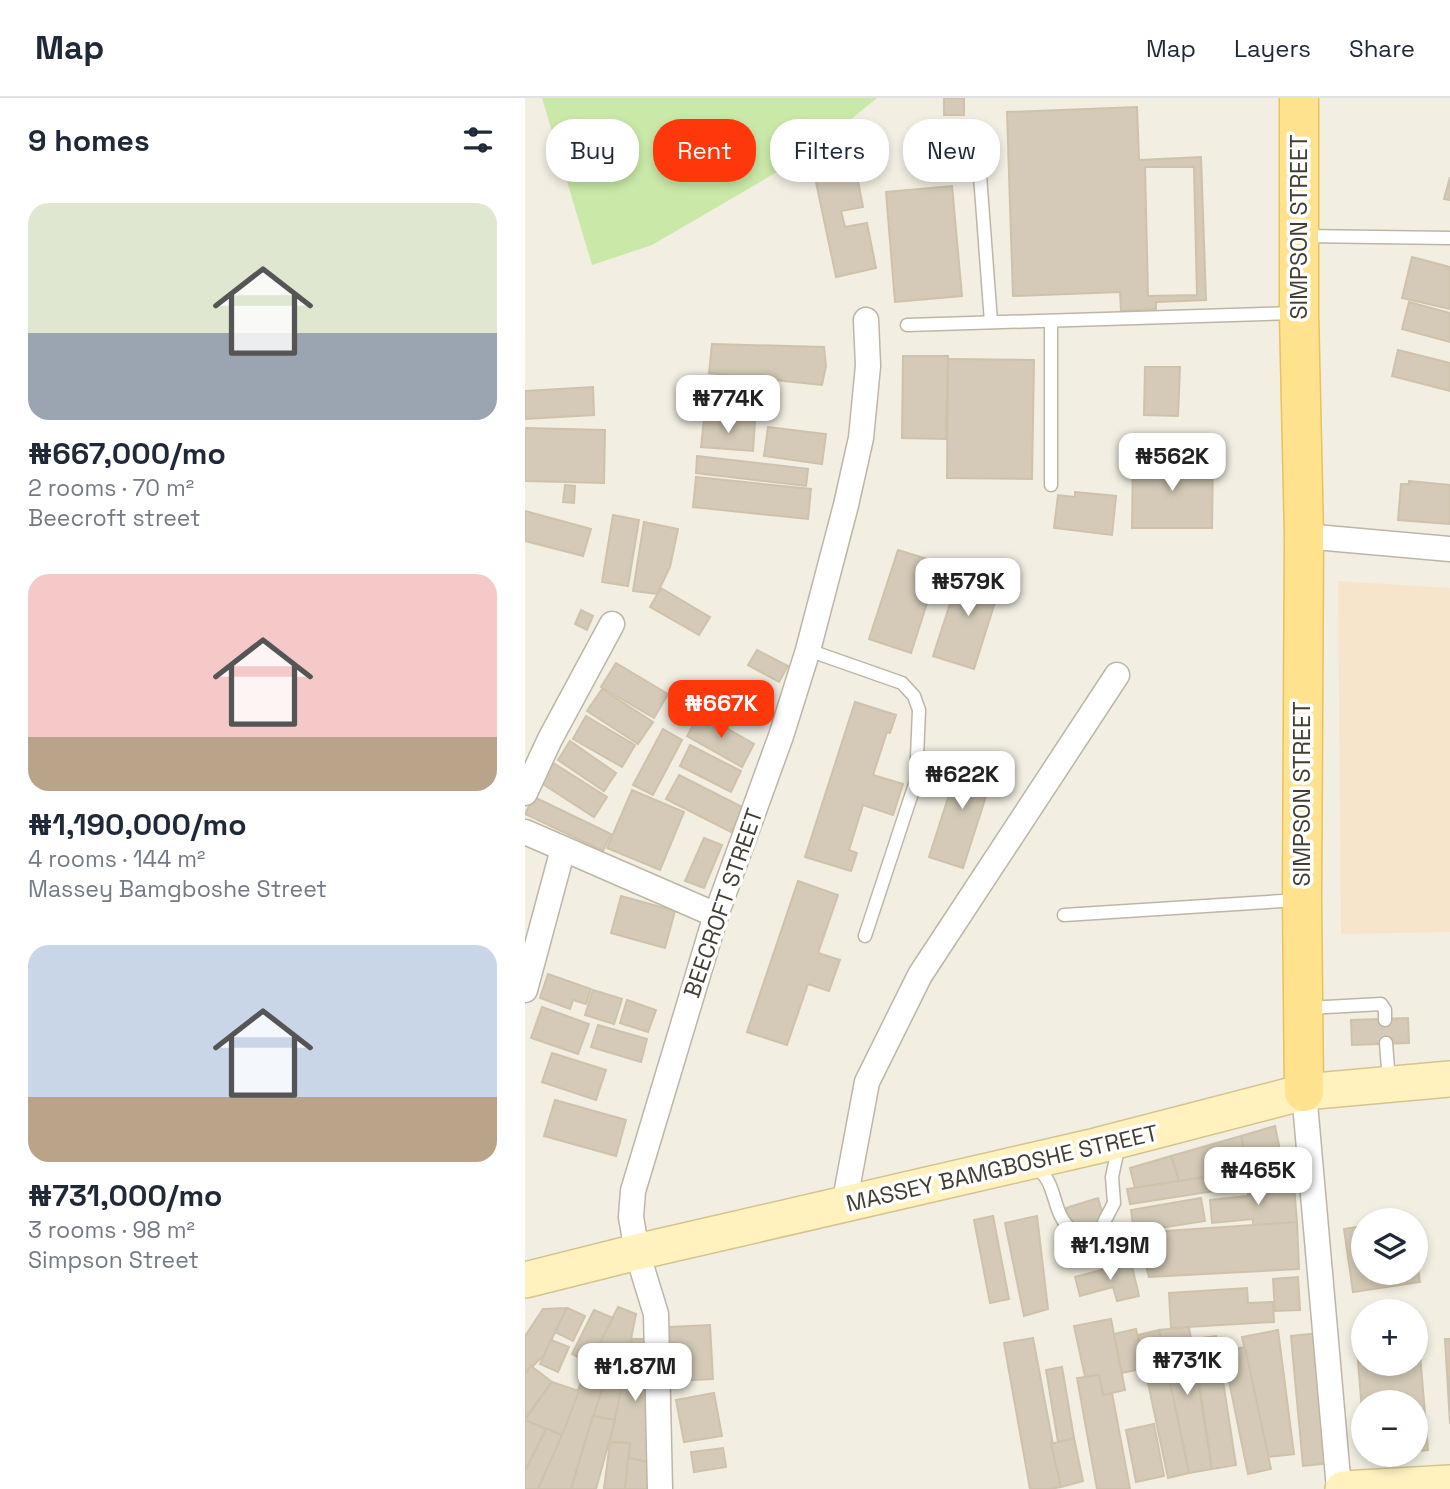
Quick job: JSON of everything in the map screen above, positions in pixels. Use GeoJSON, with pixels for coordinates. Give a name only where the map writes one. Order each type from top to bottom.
{"type":"FeatureCollection","features":[{"type":"Feature","properties":{"kind":"main road","name":"SIMPSON STREET"},"geometry":{"type":"LineString","coordinates":[[1299,98],[1299,313],[1304,536],[1304,1092]]}},
{"type":"Feature","properties":{"kind":"main road","name":"MASSEY BAMGBOSHE STREET"},"geometry":{"type":"LineString","coordinates":[[525,1280],[1119,1140],[1304,1092],[1450,1079]]}},
{"type":"Feature","properties":{"kind":"main road"},"geometry":{"type":"LineString","coordinates":[[1341,1489],[1450,1483]]}},
{"type":"Feature","properties":{"kind":"street","name":"BEECROFT STREET"},"geometry":{"type":"LineString","coordinates":[[660,1489],[656,1314],[637,1252],[631,1217],[632,1191],[716,915],[781,736],[808,650],[861,438],[868,366],[866,320]]}},
{"type":"Feature","properties":{"kind":"street"},"geometry":{"type":"LineString","coordinates":[[1304,536],[1450,549]]}},
{"type":"Feature","properties":{"kind":"street"},"geometry":{"type":"LineString","coordinates":[[525,793],[550,739],[612,624]]}},
{"type":"Feature","properties":{"kind":"street"},"geometry":{"type":"LineString","coordinates":[[844,1205],[867,1082],[920,975],[1117,675]]}},
{"type":"Feature","properties":{"kind":"street"},"geometry":{"type":"LineString","coordinates":[[525,832],[716,915]]}},
{"type":"Feature","properties":{"kind":"street"},"geometry":{"type":"LineString","coordinates":[[525,990],[563,849]]}},
{"type":"Feature","properties":{"kind":"street","name":"SIMPSON STREET"},"geometry":{"type":"LineString","coordinates":[[1304,1092],[1341,1489]]}},
{"type":"Feature","properties":{"kind":"lane"},"geometry":{"type":"LineString","coordinates":[[980,182],[991,322]]}},
{"type":"Feature","properties":{"kind":"lane"},"geometry":{"type":"LineString","coordinates":[[1299,236],[1450,239]]}},
{"type":"Feature","properties":{"kind":"lane"},"geometry":{"type":"LineString","coordinates":[[907,325],[1299,313]]}},
{"type":"Feature","properties":{"kind":"lane"},"geometry":{"type":"LineString","coordinates":[[1051,321],[1051,485]]}},
{"type":"Feature","properties":{"kind":"lane"},"geometry":{"type":"LineString","coordinates":[[808,650],[902,683],[914,696],[919,710],[916,781],[865,936]]}},
{"type":"Feature","properties":{"kind":"lane"},"geometry":{"type":"LineString","coordinates":[[1064,915],[1302,900]]}},
{"type":"Feature","properties":{"kind":"lane"},"geometry":{"type":"LineString","coordinates":[[1304,1008],[1381,1004],[1385,1010],[1385,1020]]}},
{"type":"Feature","properties":{"kind":"lane"},"geometry":{"type":"LineString","coordinates":[[1386,1043],[1389,1085]]}},
{"type":"Feature","properties":{"kind":"lane"},"geometry":{"type":"LineString","coordinates":[[1104,1222],[1114,1203],[1112,1177],[1119,1140]]}},
{"type":"Feature","properties":{"kind":"lane"},"geometry":{"type":"LineString","coordinates":[[1026,1162],[1042,1171],[1050,1184],[1061,1219],[1073,1231]]}},
{"type":"Feature","properties":{"kind":"shaded area"},"geometry":{"type":"Polygon","coordinates":[[[1338,581],[1450,588],[1450,932],[1341,934],[1338,581]]]}},
{"type":"Feature","properties":{"kind":"green space"},"geometry":{"type":"Polygon","coordinates":[[[542,98],[877,98],[851,119],[770,119],[770,176],[652,245],[592,265],[567,182],[639,182],[639,119],[548,119],[542,98]]]}},
{"type":"Feature","properties":{"kind":"building"},"geometry":{"type":"Polygon","coordinates":[[[944,98],[964,98],[964,115],[944,115],[944,98]]]}},
{"type":"Feature","properties":{"kind":"building"},"geometry":{"type":"Polygon","coordinates":[[[1137,107],[1139,160],[1201,157],[1206,300],[1156,302],[1156,309],[1121,311],[1120,292],[1013,296],[1007,112],[1137,107]],[[1145,167],[1148,296],[1197,295],[1194,167],[1145,167]]]}},
{"type":"Feature","properties":{"kind":"building"},"geometry":{"type":"Polygon","coordinates":[[[1450,177],[1450,200],[1444,199],[1450,177]]]}},
{"type":"Feature","properties":{"kind":"building"},"geometry":{"type":"Polygon","coordinates":[[[816,182],[858,182],[863,207],[841,211],[845,227],[867,223],[876,268],[836,277],[816,182]]]}},
{"type":"Feature","properties":{"kind":"building"},"geometry":{"type":"Polygon","coordinates":[[[952,186],[962,296],[895,302],[886,192],[952,186]]]}},
{"type":"Feature","properties":{"kind":"building"},"geometry":{"type":"Polygon","coordinates":[[[1412,257],[1450,267],[1450,309],[1402,298],[1412,257]]]}},
{"type":"Feature","properties":{"kind":"building"},"geometry":{"type":"Polygon","coordinates":[[[1409,302],[1450,313],[1450,342],[1402,329],[1409,302]]]}},
{"type":"Feature","properties":{"kind":"building"},"geometry":{"type":"Polygon","coordinates":[[[712,344],[824,347],[826,366],[822,385],[709,373],[712,344]]]}},
{"type":"Feature","properties":{"kind":"building"},"geometry":{"type":"Polygon","coordinates":[[[1398,350],[1450,363],[1450,391],[1392,376],[1398,350]]]}},
{"type":"Feature","properties":{"kind":"building"},"geometry":{"type":"Polygon","coordinates":[[[903,356],[948,356],[946,439],[902,438],[903,356]]]}},
{"type":"Feature","properties":{"kind":"building"},"geometry":{"type":"Polygon","coordinates":[[[948,359],[1034,360],[1032,479],[947,478],[948,359]]]}},
{"type":"Feature","properties":{"kind":"building"},"geometry":{"type":"Polygon","coordinates":[[[1145,367],[1180,367],[1178,416],[1144,415],[1145,367]]]}},
{"type":"Feature","properties":{"kind":"building"},"geometry":{"type":"Polygon","coordinates":[[[593,387],[594,415],[525,419],[525,391],[593,387]]]}},
{"type":"Feature","properties":{"kind":"building"},"geometry":{"type":"Polygon","coordinates":[[[704,419],[755,422],[753,451],[701,447],[704,419]]]}},
{"type":"Feature","properties":{"kind":"building"},"geometry":{"type":"Polygon","coordinates":[[[768,427],[826,434],[822,464],[764,456],[768,427]]]}},
{"type":"Feature","properties":{"kind":"building"},"geometry":{"type":"Polygon","coordinates":[[[525,428],[605,430],[604,483],[525,481],[525,428]]]}},
{"type":"Feature","properties":{"kind":"building"},"geometry":{"type":"Polygon","coordinates":[[[697,456],[808,469],[806,486],[696,473],[697,456]]]}},
{"type":"Feature","properties":{"kind":"building"},"geometry":{"type":"Polygon","coordinates":[[[1133,458],[1213,459],[1212,528],[1132,528],[1133,458]]]}},
{"type":"Feature","properties":{"kind":"building"},"geometry":{"type":"Polygon","coordinates":[[[696,477],[811,489],[808,519],[693,507],[696,477]]]}},
{"type":"Feature","properties":{"kind":"building"},"geometry":{"type":"Polygon","coordinates":[[[1409,481],[1450,485],[1450,524],[1398,520],[1401,484],[1409,484],[1409,481]]]}},
{"type":"Feature","properties":{"kind":"building"},"geometry":{"type":"Polygon","coordinates":[[[565,485],[575,486],[574,503],[563,502],[565,485]]]}},
{"type":"Feature","properties":{"kind":"building"},"geometry":{"type":"Polygon","coordinates":[[[1075,492],[1116,496],[1112,535],[1054,528],[1058,495],[1075,497],[1075,492]]]}},
{"type":"Feature","properties":{"kind":"building"},"geometry":{"type":"Polygon","coordinates":[[[525,511],[591,529],[583,556],[525,541],[525,511]]]}},
{"type":"Feature","properties":{"kind":"building"},"geometry":{"type":"Polygon","coordinates":[[[613,515],[639,520],[628,586],[602,582],[613,515]]]}},
{"type":"Feature","properties":{"kind":"building"},"geometry":{"type":"Polygon","coordinates":[[[644,522],[678,529],[670,567],[657,594],[633,591],[644,522]]]}},
{"type":"Feature","properties":{"kind":"building"},"geometry":{"type":"Polygon","coordinates":[[[898,550],[940,563],[911,653],[869,639],[898,550]]]}},
{"type":"Feature","properties":{"kind":"building"},"geometry":{"type":"Polygon","coordinates":[[[962,567],[1002,580],[974,669],[933,656],[962,567]]]}},
{"type":"Feature","properties":{"kind":"building"},"geometry":{"type":"Polygon","coordinates":[[[661,588],[710,617],[699,635],[650,607],[661,588]]]}},
{"type":"Feature","properties":{"kind":"building"},"geometry":{"type":"Polygon","coordinates":[[[581,610],[593,616],[587,630],[575,624],[581,610]]]}},
{"type":"Feature","properties":{"kind":"building"},"geometry":{"type":"Polygon","coordinates":[[[757,650],[788,666],[779,682],[748,665],[757,650]]]}},
{"type":"Feature","properties":{"kind":"building"},"geometry":{"type":"Polygon","coordinates":[[[616,663],[668,694],[654,718],[601,687],[616,663]]]}},
{"type":"Feature","properties":{"kind":"building"},"geometry":{"type":"Polygon","coordinates":[[[602,689],[653,722],[638,744],[587,711],[602,689]]]}},
{"type":"Feature","properties":{"kind":"building"},"geometry":{"type":"Polygon","coordinates":[[[855,702],[896,715],[890,733],[887,732],[873,775],[903,784],[893,815],[863,805],[849,850],[857,853],[851,871],[805,857],[855,702]]]}},
{"type":"Feature","properties":{"kind":"building"},"geometry":{"type":"Polygon","coordinates":[[[700,713],[754,744],[742,767],[687,736],[700,713]]]}},
{"type":"Feature","properties":{"kind":"building"},"geometry":{"type":"Polygon","coordinates":[[[586,716],[635,745],[622,767],[573,739],[586,716]]]}},
{"type":"Feature","properties":{"kind":"building"},"geometry":{"type":"Polygon","coordinates":[[[663,729],[682,740],[653,795],[633,785],[663,729]]]}},
{"type":"Feature","properties":{"kind":"building"},"geometry":{"type":"Polygon","coordinates":[[[570,741],[616,773],[604,791],[558,760],[570,741]]]}},
{"type":"Feature","properties":{"kind":"building"},"geometry":{"type":"Polygon","coordinates":[[[690,745],[741,771],[731,792],[680,766],[690,745]]]}},
{"type":"Feature","properties":{"kind":"building"},"geometry":{"type":"Polygon","coordinates":[[[962,754],[996,765],[963,868],[929,857],[962,754]]]}},
{"type":"Feature","properties":{"kind":"building"},"geometry":{"type":"Polygon","coordinates":[[[547,759],[607,797],[594,817],[535,779],[547,759]]]}},
{"type":"Feature","properties":{"kind":"building"},"geometry":{"type":"Polygon","coordinates":[[[679,775],[744,808],[731,832],[666,799],[679,775]]]}},
{"type":"Feature","properties":{"kind":"building"},"geometry":{"type":"Polygon","coordinates":[[[632,790],[684,812],[660,870],[607,848],[632,790]]]}},
{"type":"Feature","properties":{"kind":"building"},"geometry":{"type":"Polygon","coordinates":[[[534,797],[611,834],[603,851],[525,814],[534,797]]]}},
{"type":"Feature","properties":{"kind":"building"},"geometry":{"type":"Polygon","coordinates":[[[704,838],[722,845],[704,888],[685,881],[704,838]]]}},
{"type":"Feature","properties":{"kind":"building"},"geometry":{"type":"Polygon","coordinates":[[[798,881],[838,895],[818,953],[840,960],[829,991],[808,984],[787,1045],[747,1032],[798,881]]]}},
{"type":"Feature","properties":{"kind":"building"},"geometry":{"type":"Polygon","coordinates":[[[621,896],[675,911],[665,948],[611,933],[621,896]]]}},
{"type":"Feature","properties":{"kind":"building"},"geometry":{"type":"Polygon","coordinates":[[[548,974],[591,989],[586,1004],[573,1000],[570,1009],[540,998],[548,974]]]}},
{"type":"Feature","properties":{"kind":"building"},"geometry":{"type":"Polygon","coordinates":[[[593,990],[622,999],[614,1024],[585,1015],[593,990]]]}},
{"type":"Feature","properties":{"kind":"building"},"geometry":{"type":"Polygon","coordinates":[[[627,1000],[656,1010],[648,1032],[620,1023],[627,1000]]]}},
{"type":"Feature","properties":{"kind":"building"},"geometry":{"type":"Polygon","coordinates":[[[542,1007],[589,1024],[578,1054],[531,1038],[542,1007]]]}},
{"type":"Feature","properties":{"kind":"building"},"geometry":{"type":"Polygon","coordinates":[[[1408,1018],[1409,1043],[1352,1045],[1351,1020],[1408,1018]]]}},
{"type":"Feature","properties":{"kind":"building"},"geometry":{"type":"Polygon","coordinates":[[[598,1025],[647,1039],[641,1062],[591,1047],[598,1025]]]}},
{"type":"Feature","properties":{"kind":"building"},"geometry":{"type":"Polygon","coordinates":[[[552,1053],[606,1070],[596,1100],[542,1082],[552,1053]]]}},
{"type":"Feature","properties":{"kind":"building"},"geometry":{"type":"Polygon","coordinates":[[[555,1100],[626,1120],[616,1156],[544,1136],[555,1100]]]}},
{"type":"Feature","properties":{"kind":"building"},"geometry":{"type":"Polygon","coordinates":[[[1275,1126],[1283,1165],[1249,1170],[1241,1136],[1275,1126]]]}},
{"type":"Feature","properties":{"kind":"building"},"geometry":{"type":"Polygon","coordinates":[[[1241,1136],[1249,1170],[1179,1181],[1171,1156],[1241,1136]]]}},
{"type":"Feature","properties":{"kind":"building"},"geometry":{"type":"Polygon","coordinates":[[[1171,1156],[1179,1181],[1135,1188],[1130,1168],[1171,1156]]]}},
{"type":"Feature","properties":{"kind":"building"},"geometry":{"type":"Polygon","coordinates":[[[1283,1165],[1285,1180],[1130,1204],[1127,1189],[1283,1165]]]}},
{"type":"Feature","properties":{"kind":"building"},"geometry":{"type":"Polygon","coordinates":[[[1294,1185],[1297,1222],[1253,1226],[1253,1219],[1212,1223],[1210,1200],[1248,1196],[1248,1189],[1294,1185]]]}},
{"type":"Feature","properties":{"kind":"building"},"geometry":{"type":"Polygon","coordinates":[[[1098,1198],[1113,1249],[1081,1258],[1066,1208],[1098,1198]]]}},
{"type":"Feature","properties":{"kind":"building"},"geometry":{"type":"Polygon","coordinates":[[[1201,1198],[1205,1221],[1134,1232],[1131,1210],[1201,1198]]]}},
{"type":"Feature","properties":{"kind":"building"},"geometry":{"type":"Polygon","coordinates":[[[993,1216],[1009,1299],[990,1303],[974,1220],[993,1216]]]}},
{"type":"Feature","properties":{"kind":"building"},"geometry":{"type":"Polygon","coordinates":[[[1037,1216],[1048,1309],[1024,1316],[1005,1223],[1037,1216]]]}},
{"type":"Feature","properties":{"kind":"building"},"geometry":{"type":"Polygon","coordinates":[[[1297,1222],[1299,1269],[1149,1277],[1141,1246],[1152,1243],[1151,1232],[1297,1222]]]}},
{"type":"Feature","properties":{"kind":"building"},"geometry":{"type":"Polygon","coordinates":[[[1351,1228],[1351,1278],[1344,1229],[1351,1228]]]}},
{"type":"Feature","properties":{"kind":"building"},"geometry":{"type":"Polygon","coordinates":[[[1131,1262],[1139,1296],[1117,1301],[1113,1287],[1080,1296],[1075,1277],[1131,1262]]]}},
{"type":"Feature","properties":{"kind":"building"},"geometry":{"type":"Polygon","coordinates":[[[1298,1277],[1300,1310],[1275,1311],[1273,1279],[1298,1277]]]}},
{"type":"Feature","properties":{"kind":"building"},"geometry":{"type":"Polygon","coordinates":[[[1352,1285],[1400,1285],[1353,1292],[1352,1285]]]}},
{"type":"Feature","properties":{"kind":"building"},"geometry":{"type":"Polygon","coordinates":[[[1247,1288],[1248,1303],[1273,1302],[1274,1322],[1171,1328],[1169,1293],[1247,1288]]]}},
{"type":"Feature","properties":{"kind":"building"},"geometry":{"type":"Polygon","coordinates":[[[618,1307],[636,1314],[615,1420],[593,1416],[609,1370],[589,1363],[618,1307]]]}},
{"type":"Feature","properties":{"kind":"building"},"geometry":{"type":"Polygon","coordinates":[[[567,1308],[544,1355],[525,1374],[525,1336],[543,1309],[567,1308]]]}},
{"type":"Feature","properties":{"kind":"building"},"geometry":{"type":"Polygon","coordinates":[[[567,1308],[585,1316],[573,1341],[555,1332],[567,1308]]]}},
{"type":"Feature","properties":{"kind":"building"},"geometry":{"type":"Polygon","coordinates":[[[594,1310],[613,1318],[589,1363],[572,1354],[594,1310]]]}},
{"type":"Feature","properties":{"kind":"building"},"geometry":{"type":"Polygon","coordinates":[[[1111,1319],[1125,1390],[1103,1395],[1099,1375],[1085,1377],[1074,1326],[1111,1319]]]}},
{"type":"Feature","properties":{"kind":"building"},"geometry":{"type":"Polygon","coordinates":[[[710,1325],[713,1379],[671,1381],[669,1327],[710,1325]]]}},
{"type":"Feature","properties":{"kind":"building"},"geometry":{"type":"Polygon","coordinates":[[[1189,1327],[1212,1469],[1189,1473],[1159,1330],[1189,1327]]]}},
{"type":"Feature","properties":{"kind":"building"},"geometry":{"type":"Polygon","coordinates":[[[1136,1329],[1145,1368],[1122,1373],[1114,1334],[1136,1329]]]}},
{"type":"Feature","properties":{"kind":"building"},"geometry":{"type":"Polygon","coordinates":[[[1159,1330],[1189,1473],[1168,1478],[1138,1335],[1159,1330]]]}},
{"type":"Feature","properties":{"kind":"building"},"geometry":{"type":"Polygon","coordinates":[[[1278,1330],[1294,1454],[1268,1457],[1242,1337],[1278,1330]]]}},
{"type":"Feature","properties":{"kind":"building"},"geometry":{"type":"Polygon","coordinates":[[[1319,1333],[1331,1463],[1303,1466],[1291,1336],[1319,1333]]]}},
{"type":"Feature","properties":{"kind":"building"},"geometry":{"type":"Polygon","coordinates":[[[1216,1336],[1236,1465],[1212,1469],[1193,1339],[1216,1336]]]}},
{"type":"Feature","properties":{"kind":"building"},"geometry":{"type":"Polygon","coordinates":[[[1033,1338],[1061,1487],[1050,1489],[1030,1489],[1004,1343],[1033,1338]]]}},
{"type":"Feature","properties":{"kind":"building"},"geometry":{"type":"Polygon","coordinates":[[[632,1339],[650,1339],[649,1462],[628,1458],[630,1443],[610,1442],[632,1339]]]}},
{"type":"Feature","properties":{"kind":"building"},"geometry":{"type":"Polygon","coordinates":[[[1445,1339],[1450,1339],[1450,1424],[1445,1339]]]}},
{"type":"Feature","properties":{"kind":"building"},"geometry":{"type":"Polygon","coordinates":[[[551,1340],[569,1347],[558,1372],[540,1364],[551,1340]]]}},
{"type":"Feature","properties":{"kind":"building"},"geometry":{"type":"Polygon","coordinates":[[[1245,1347],[1271,1469],[1248,1474],[1223,1352],[1245,1347]]]}},
{"type":"Feature","properties":{"kind":"building"},"geometry":{"type":"Polygon","coordinates":[[[589,1363],[609,1370],[571,1489],[538,1489],[589,1363]]]}},
{"type":"Feature","properties":{"kind":"building"},"geometry":{"type":"Polygon","coordinates":[[[531,1366],[552,1382],[525,1418],[525,1374],[531,1366]]]}},
{"type":"Feature","properties":{"kind":"building"},"geometry":{"type":"Polygon","coordinates":[[[1062,1367],[1074,1438],[1058,1442],[1046,1370],[1062,1367]]]}},
{"type":"Feature","properties":{"kind":"building"},"geometry":{"type":"Polygon","coordinates":[[[1099,1375],[1103,1395],[1112,1393],[1130,1489],[1097,1489],[1077,1378],[1099,1375]]]}},
{"type":"Feature","properties":{"kind":"building"},"geometry":{"type":"Polygon","coordinates":[[[1359,1376],[1422,1376],[1423,1390],[1360,1390],[1359,1376]]]}},
{"type":"Feature","properties":{"kind":"building"},"geometry":{"type":"Polygon","coordinates":[[[552,1382],[579,1391],[562,1435],[525,1420],[552,1382]]]}},
{"type":"Feature","properties":{"kind":"building"},"geometry":{"type":"Polygon","coordinates":[[[714,1393],[722,1436],[684,1442],[676,1400],[714,1393]]]}},
{"type":"Feature","properties":{"kind":"building"},"geometry":{"type":"Polygon","coordinates":[[[593,1416],[615,1420],[596,1489],[571,1489],[593,1416]]]}},
{"type":"Feature","properties":{"kind":"building"},"geometry":{"type":"Polygon","coordinates":[[[525,1420],[546,1429],[525,1471],[525,1420]]]}},
{"type":"Feature","properties":{"kind":"building"},"geometry":{"type":"Polygon","coordinates":[[[1154,1424],[1164,1476],[1136,1482],[1126,1430],[1154,1424]]]}},
{"type":"Feature","properties":{"kind":"building"},"geometry":{"type":"Polygon","coordinates":[[[546,1429],[562,1435],[538,1489],[525,1489],[525,1471],[546,1429]]]}},
{"type":"Feature","properties":{"kind":"building"},"geometry":{"type":"Polygon","coordinates":[[[1074,1438],[1083,1481],[1061,1487],[1051,1444],[1074,1438]]]}},
{"type":"Feature","properties":{"kind":"building"},"geometry":{"type":"Polygon","coordinates":[[[610,1442],[630,1443],[625,1489],[604,1489],[610,1442]]]}},
{"type":"Feature","properties":{"kind":"building"},"geometry":{"type":"Polygon","coordinates":[[[723,1448],[726,1467],[694,1472],[691,1452],[723,1448]]]}},
{"type":"Feature","properties":{"kind":"building"},"geometry":{"type":"Polygon","coordinates":[[[628,1458],[649,1462],[648,1489],[625,1489],[628,1458]]]}}]}
